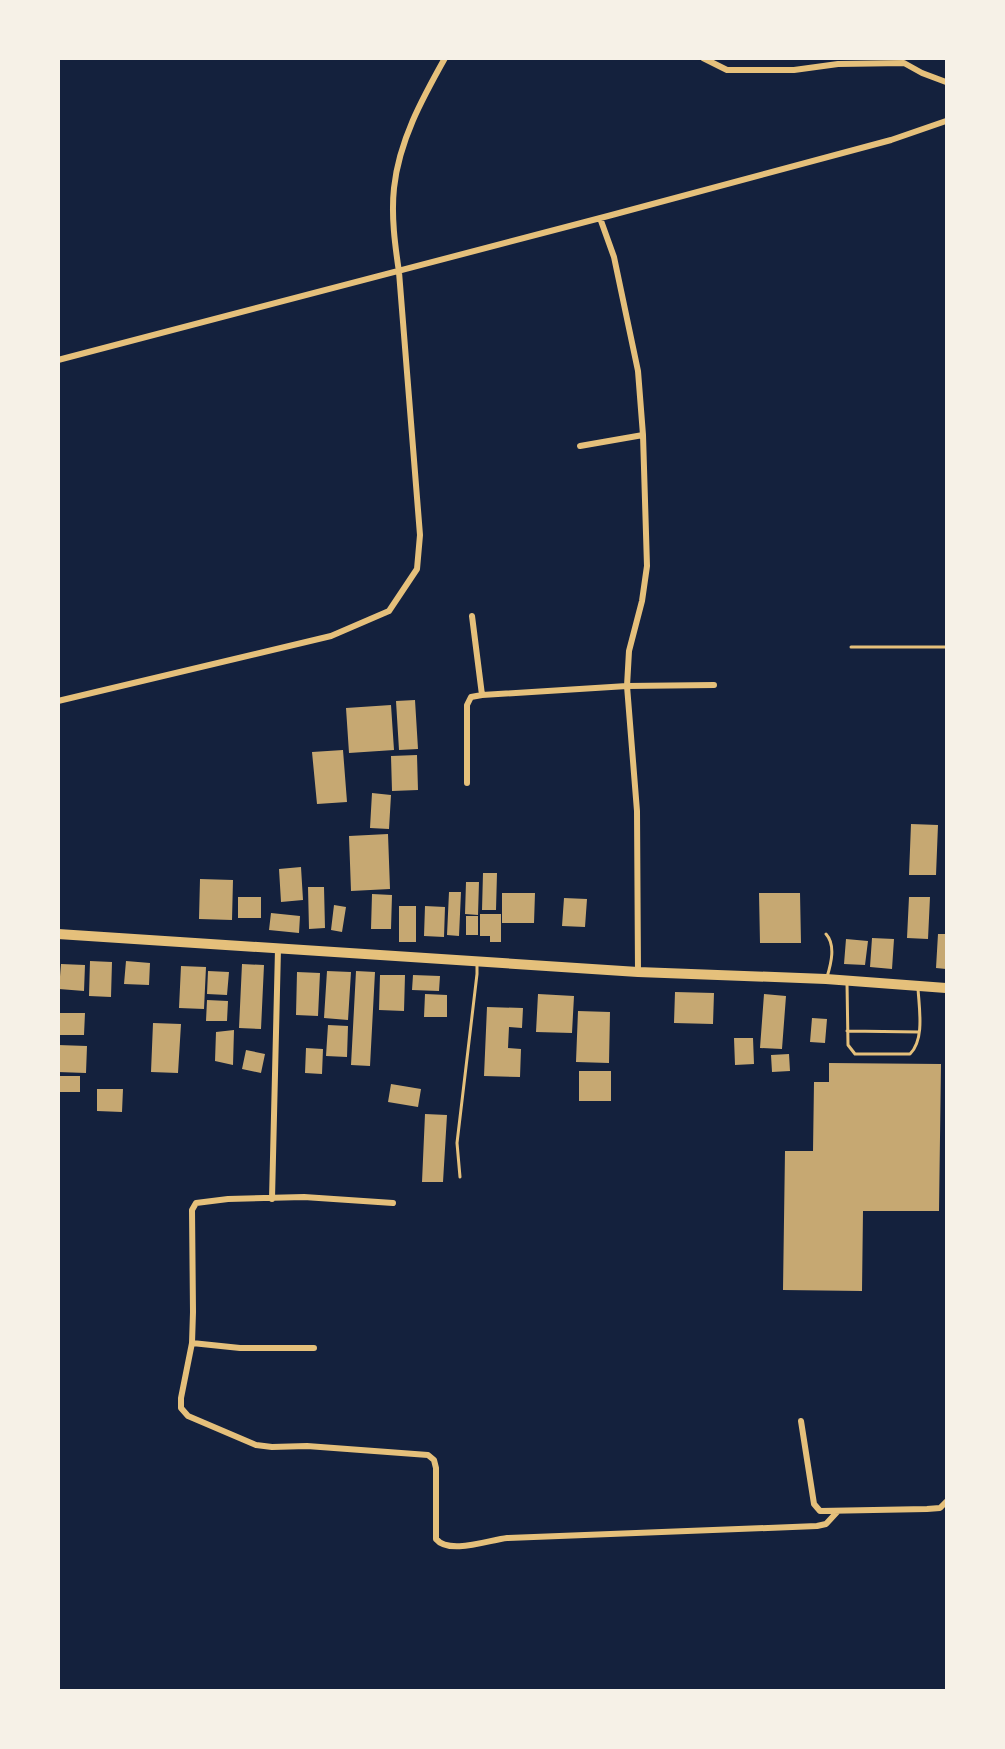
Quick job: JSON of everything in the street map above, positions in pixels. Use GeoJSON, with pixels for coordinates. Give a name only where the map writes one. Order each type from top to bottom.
{"type":"FeatureCollection","features":[{"type":"Feature","properties":{"kind":"highway"},"geometry":{"type":"LineString","coordinates":[[58,934],[638,972],[848,980],[946,988]]}},
{"type":"Feature","properties":{"kind":"street"},"geometry":{"type":"LineString","coordinates":[[58,700],[331,636],[389,610],[417,569],[420,535],[399,272],[394,237],[394,201],[399,162],[408,132],[445,58]]}},
{"type":"Feature","properties":{"kind":"street"},"geometry":{"type":"LineString","coordinates":[[703,58],[727,70],[794,70],[838,64],[904,63],[946,82]]}},
{"type":"Feature","properties":{"kind":"street"},"geometry":{"type":"LineString","coordinates":[[58,360],[399,272],[891,140],[946,121]]}},
{"type":"Feature","properties":{"kind":"street"},"geometry":{"type":"LineString","coordinates":[[600,218],[614,257],[638,371],[643,435],[647,566],[642,601],[629,651],[627,686],[637,811],[638,972]]}},
{"type":"Feature","properties":{"kind":"street"},"geometry":{"type":"LineString","coordinates":[[580,446],[643,435]]}},
{"type":"Feature","properties":{"kind":"street"},"geometry":{"type":"LineString","coordinates":[[472,616],[482,695]]}},
{"type":"Feature","properties":{"kind":"street"},"geometry":{"type":"LineString","coordinates":[[467,783],[467,705],[471,697],[627,686],[714,685]]}},
{"type":"Feature","properties":{"kind":"street"},"geometry":{"type":"LineString","coordinates":[[272,1199],[278,949]]}},
{"type":"Feature","properties":{"kind":"street"},"geometry":{"type":"LineString","coordinates":[[393,1203],[304,1197],[200,1201],[194,1206],[192,1343],[181,1398],[181,1408],[188,1416],[256,1445],[307,1446],[428,1455],[434,1460],[436,1468],[436,1539],[447,1546],[471,1545],[494,1539],[518,1537],[817,1526],[826,1524],[838,1511]]}},
{"type":"Feature","properties":{"kind":"street"},"geometry":{"type":"LineString","coordinates":[[192,1343],[240,1348],[314,1348]]}},
{"type":"Feature","properties":{"kind":"street"},"geometry":{"type":"LineString","coordinates":[[801,1421],[814,1504],[820,1510],[927,1509],[940,1508],[946,1502]]}},
{"type":"Feature","properties":{"kind":"lane"},"geometry":{"type":"LineString","coordinates":[[851,647],[946,647]]}},
{"type":"Feature","properties":{"kind":"lane"},"geometry":{"type":"LineString","coordinates":[[826,934],[832,944],[830,969],[826,979]]}},
{"type":"Feature","properties":{"kind":"lane"},"geometry":{"type":"LineString","coordinates":[[460,1177],[458,1143],[477,974],[476,962]]}},
{"type":"Feature","properties":{"kind":"lane"},"geometry":{"type":"LineString","coordinates":[[848,980],[848,1046],[855,1054],[910,1054],[915,1049],[919,1032],[918,986]]}},
{"type":"Feature","properties":{"kind":"lane"},"geometry":{"type":"LineString","coordinates":[[847,1031],[919,1032]]}},
{"type":"Feature","properties":{"kind":"building"},"geometry":{"type":"Polygon","coordinates":[[[415,700],[418,749],[399,750],[396,701],[415,700]]]}},
{"type":"Feature","properties":{"kind":"building"},"geometry":{"type":"Polygon","coordinates":[[[391,705],[394,750],[349,753],[346,708],[391,705]]]}},
{"type":"Feature","properties":{"kind":"building"},"geometry":{"type":"Polygon","coordinates":[[[343,750],[347,802],[317,804],[312,752],[343,750]]]}},
{"type":"Feature","properties":{"kind":"building"},"geometry":{"type":"Polygon","coordinates":[[[417,755],[418,790],[392,791],[391,756],[417,755]]]}},
{"type":"Feature","properties":{"kind":"building"},"geometry":{"type":"Polygon","coordinates":[[[372,793],[391,795],[389,829],[370,828],[372,793]]]}},
{"type":"Feature","properties":{"kind":"building"},"geometry":{"type":"Polygon","coordinates":[[[911,824],[938,825],[936,875],[909,875],[911,824]]]}},
{"type":"Feature","properties":{"kind":"building"},"geometry":{"type":"Polygon","coordinates":[[[388,834],[390,889],[351,891],[349,836],[388,834]]]}},
{"type":"Feature","properties":{"kind":"building"},"geometry":{"type":"Polygon","coordinates":[[[301,867],[303,900],[281,902],[279,869],[301,867]]]}},
{"type":"Feature","properties":{"kind":"building"},"geometry":{"type":"Polygon","coordinates":[[[483,873],[497,873],[496,910],[482,910],[483,873]]]}},
{"type":"Feature","properties":{"kind":"building"},"geometry":{"type":"Polygon","coordinates":[[[200,879],[233,880],[232,920],[199,919],[200,879]]]}},
{"type":"Feature","properties":{"kind":"building"},"geometry":{"type":"Polygon","coordinates":[[[466,882],[479,882],[478,915],[465,914],[466,882]]]}},
{"type":"Feature","properties":{"kind":"building"},"geometry":{"type":"Polygon","coordinates":[[[308,887],[324,887],[325,928],[309,929],[308,887]]]}},
{"type":"Feature","properties":{"kind":"building"},"geometry":{"type":"Polygon","coordinates":[[[449,892],[461,892],[459,936],[447,935],[449,892]]]}},
{"type":"Feature","properties":{"kind":"building"},"geometry":{"type":"Polygon","coordinates":[[[502,893],[535,893],[534,923],[502,923],[502,893]]]}},
{"type":"Feature","properties":{"kind":"building"},"geometry":{"type":"Polygon","coordinates":[[[759,893],[800,893],[801,943],[760,943],[759,893]]]}},
{"type":"Feature","properties":{"kind":"building"},"geometry":{"type":"Polygon","coordinates":[[[372,894],[392,895],[391,929],[371,929],[372,894]]]}},
{"type":"Feature","properties":{"kind":"building"},"geometry":{"type":"Polygon","coordinates":[[[238,897],[261,897],[261,918],[238,918],[238,897]]]}},
{"type":"Feature","properties":{"kind":"building"},"geometry":{"type":"Polygon","coordinates":[[[909,897],[930,897],[928,939],[907,938],[909,897]]]}},
{"type":"Feature","properties":{"kind":"building"},"geometry":{"type":"Polygon","coordinates":[[[564,898],[587,899],[585,927],[562,926],[564,898]]]}},
{"type":"Feature","properties":{"kind":"building"},"geometry":{"type":"Polygon","coordinates":[[[334,905],[346,907],[342,932],[331,930],[334,905]]]}},
{"type":"Feature","properties":{"kind":"building"},"geometry":{"type":"Polygon","coordinates":[[[399,906],[416,906],[416,942],[399,942],[399,906]]]}},
{"type":"Feature","properties":{"kind":"building"},"geometry":{"type":"Polygon","coordinates":[[[425,906],[445,907],[444,937],[424,936],[425,906]]]}},
{"type":"Feature","properties":{"kind":"building"},"geometry":{"type":"Polygon","coordinates":[[[271,913],[300,916],[299,933],[269,930],[271,913]]]}},
{"type":"Feature","properties":{"kind":"building"},"geometry":{"type":"Polygon","coordinates":[[[480,914],[501,914],[501,942],[490,942],[490,936],[480,936],[480,914]]]}},
{"type":"Feature","properties":{"kind":"building"},"geometry":{"type":"Polygon","coordinates":[[[466,916],[478,916],[478,935],[466,935],[466,916]]]}},
{"type":"Feature","properties":{"kind":"building"},"geometry":{"type":"Polygon","coordinates":[[[938,934],[946,934],[946,969],[936,968],[938,934]]]}},
{"type":"Feature","properties":{"kind":"building"},"geometry":{"type":"Polygon","coordinates":[[[872,938],[894,939],[892,969],[870,967],[872,938]]]}},
{"type":"Feature","properties":{"kind":"building"},"geometry":{"type":"Polygon","coordinates":[[[846,939],[868,941],[865,965],[844,964],[846,939]]]}},
{"type":"Feature","properties":{"kind":"building"},"geometry":{"type":"Polygon","coordinates":[[[90,961],[112,962],[111,997],[89,996],[90,961]]]}},
{"type":"Feature","properties":{"kind":"building"},"geometry":{"type":"Polygon","coordinates":[[[126,961],[150,963],[149,985],[124,984],[126,961]]]}},
{"type":"Feature","properties":{"kind":"building"},"geometry":{"type":"Polygon","coordinates":[[[61,964],[85,965],[84,991],[59,989],[61,964]]]}},
{"type":"Feature","properties":{"kind":"building"},"geometry":{"type":"Polygon","coordinates":[[[242,964],[264,965],[261,1029],[239,1028],[242,964]]]}},
{"type":"Feature","properties":{"kind":"building"},"geometry":{"type":"Polygon","coordinates":[[[181,966],[206,967],[204,1009],[179,1008],[181,966]]]}},
{"type":"Feature","properties":{"kind":"building"},"geometry":{"type":"Polygon","coordinates":[[[208,971],[229,972],[227,995],[207,994],[208,971]]]}},
{"type":"Feature","properties":{"kind":"building"},"geometry":{"type":"Polygon","coordinates":[[[327,971],[351,972],[348,1020],[324,1018],[327,971]]]}},
{"type":"Feature","properties":{"kind":"building"},"geometry":{"type":"Polygon","coordinates":[[[356,971],[375,972],[370,1066],[351,1065],[356,971]]]}},
{"type":"Feature","properties":{"kind":"building"},"geometry":{"type":"Polygon","coordinates":[[[297,972],[320,973],[318,1016],[296,1015],[297,972]]]}},
{"type":"Feature","properties":{"kind":"building"},"geometry":{"type":"Polygon","coordinates":[[[380,975],[405,975],[404,1011],[379,1010],[380,975]]]}},
{"type":"Feature","properties":{"kind":"building"},"geometry":{"type":"Polygon","coordinates":[[[413,975],[440,976],[439,991],[412,990],[413,975]]]}},
{"type":"Feature","properties":{"kind":"building"},"geometry":{"type":"Polygon","coordinates":[[[675,992],[714,993],[713,1024],[674,1023],[675,992]]]}},
{"type":"Feature","properties":{"kind":"building"},"geometry":{"type":"Polygon","coordinates":[[[425,994],[447,995],[447,1017],[424,1017],[425,994]]]}},
{"type":"Feature","properties":{"kind":"building"},"geometry":{"type":"Polygon","coordinates":[[[538,994],[574,996],[572,1033],[536,1032],[538,994]]]}},
{"type":"Feature","properties":{"kind":"building"},"geometry":{"type":"Polygon","coordinates":[[[764,994],[786,996],[782,1049],[760,1048],[764,994]]]}},
{"type":"Feature","properties":{"kind":"building"},"geometry":{"type":"Polygon","coordinates":[[[207,1000],[228,1001],[227,1021],[206,1021],[207,1000]]]}},
{"type":"Feature","properties":{"kind":"building"},"geometry":{"type":"Polygon","coordinates":[[[487,1007],[523,1008],[522,1028],[509,1027],[508,1048],[521,1049],[520,1077],[484,1076],[487,1007]]]}},
{"type":"Feature","properties":{"kind":"building"},"geometry":{"type":"Polygon","coordinates":[[[578,1011],[610,1012],[609,1063],[576,1062],[578,1011]]]}},
{"type":"Feature","properties":{"kind":"building"},"geometry":{"type":"Polygon","coordinates":[[[58,1013],[85,1013],[84,1035],[58,1035],[58,1013]]]}},
{"type":"Feature","properties":{"kind":"building"},"geometry":{"type":"Polygon","coordinates":[[[812,1018],[827,1019],[825,1043],[810,1042],[812,1018]]]}},
{"type":"Feature","properties":{"kind":"building"},"geometry":{"type":"Polygon","coordinates":[[[153,1023],[181,1024],[178,1073],[151,1072],[153,1023]]]}},
{"type":"Feature","properties":{"kind":"building"},"geometry":{"type":"Polygon","coordinates":[[[328,1025],[348,1026],[347,1057],[326,1056],[328,1025]]]}},
{"type":"Feature","properties":{"kind":"building"},"geometry":{"type":"Polygon","coordinates":[[[234,1030],[233,1065],[215,1061],[216,1032],[234,1030]]]}},
{"type":"Feature","properties":{"kind":"building"},"geometry":{"type":"Polygon","coordinates":[[[734,1038],[753,1038],[754,1064],[735,1065],[734,1038]]]}},
{"type":"Feature","properties":{"kind":"building"},"geometry":{"type":"Polygon","coordinates":[[[58,1045],[87,1046],[86,1073],[58,1072],[58,1045]]]}},
{"type":"Feature","properties":{"kind":"building"},"geometry":{"type":"Polygon","coordinates":[[[306,1048],[323,1049],[322,1074],[305,1073],[306,1048]]]}},
{"type":"Feature","properties":{"kind":"building"},"geometry":{"type":"Polygon","coordinates":[[[246,1050],[265,1054],[261,1073],[242,1069],[246,1050]]]}},
{"type":"Feature","properties":{"kind":"building"},"geometry":{"type":"Polygon","coordinates":[[[789,1054],[790,1071],[772,1072],[771,1055],[789,1054]]]}},
{"type":"Feature","properties":{"kind":"building"},"geometry":{"type":"Polygon","coordinates":[[[829,1063],[941,1064],[939,1211],[863,1211],[862,1291],[783,1290],[785,1151],[813,1151],[814,1082],[829,1082],[829,1063]]]}},
{"type":"Feature","properties":{"kind":"building"},"geometry":{"type":"Polygon","coordinates":[[[579,1071],[611,1071],[611,1101],[579,1101],[579,1071]]]}},
{"type":"Feature","properties":{"kind":"building"},"geometry":{"type":"Polygon","coordinates":[[[58,1076],[80,1076],[80,1092],[58,1092],[58,1076]]]}},
{"type":"Feature","properties":{"kind":"building"},"geometry":{"type":"Polygon","coordinates":[[[391,1084],[421,1089],[418,1107],[388,1102],[391,1084]]]}},
{"type":"Feature","properties":{"kind":"building"},"geometry":{"type":"Polygon","coordinates":[[[97,1089],[123,1089],[122,1112],[97,1111],[97,1089]]]}},
{"type":"Feature","properties":{"kind":"building"},"geometry":{"type":"Polygon","coordinates":[[[425,1114],[447,1115],[443,1182],[422,1182],[425,1114]]]}}]}
